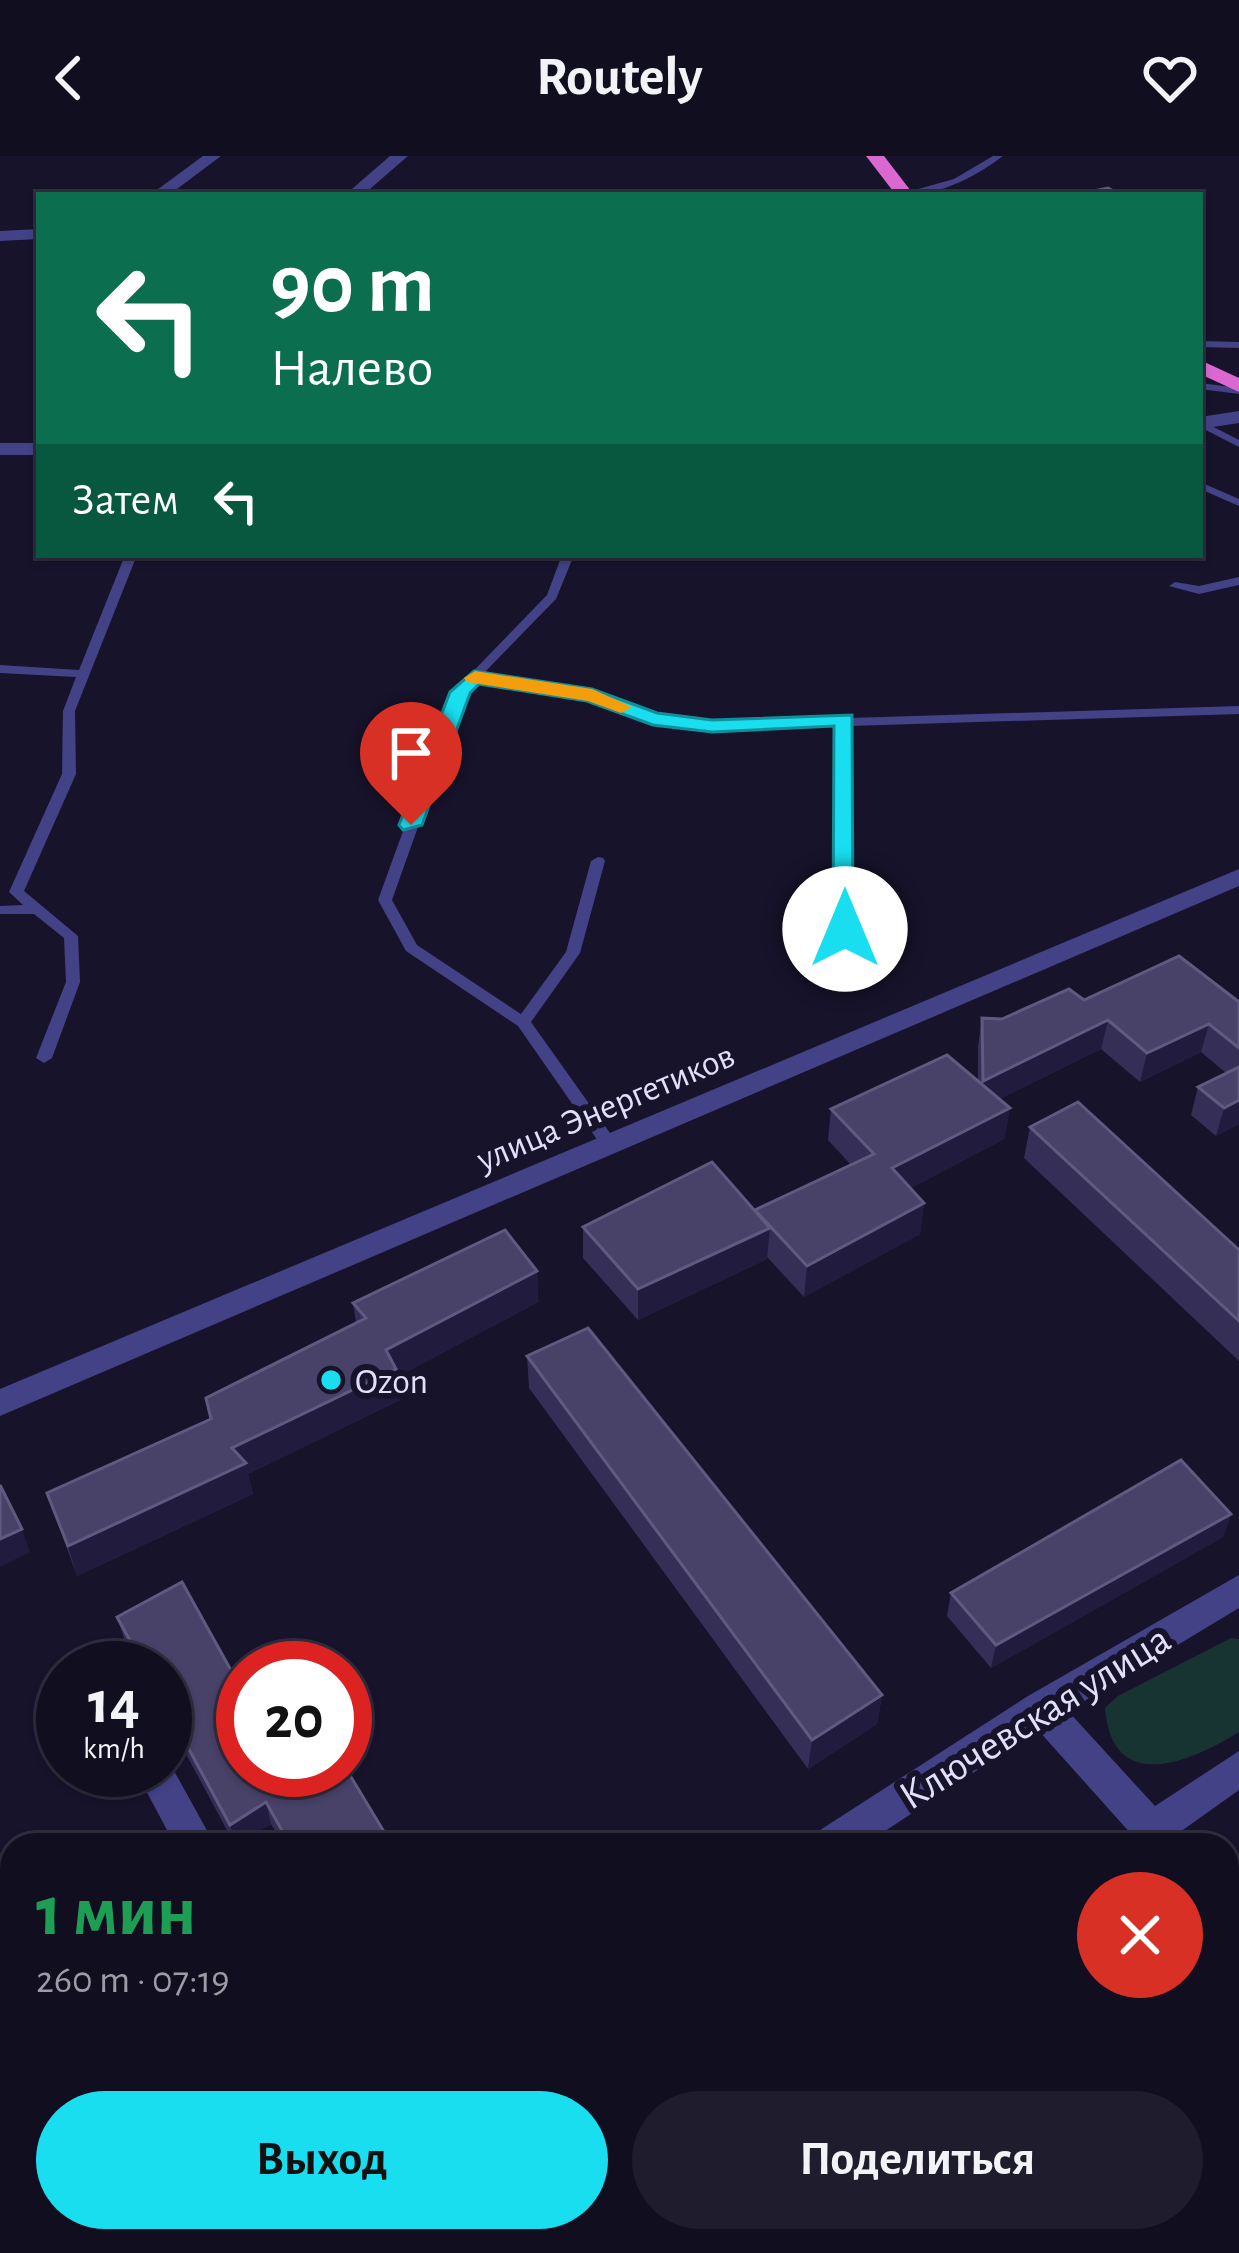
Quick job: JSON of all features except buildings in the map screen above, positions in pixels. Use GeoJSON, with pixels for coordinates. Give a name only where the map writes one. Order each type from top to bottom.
{"type":"FeatureCollection","features":[{"type":"Feature","properties":{"kind":"highway"},"geometry":{"type":"LineString","coordinates":[[875,156],[902,192]]}},
{"type":"Feature","properties":{"kind":"highway"},"geometry":{"type":"LineString","coordinates":[[1203,368],[1239,389]]}},
{"type":"Feature","properties":{"kind":"street"},"geometry":{"type":"LineString","coordinates":[[162,192],[213,156]]}},
{"type":"Feature","properties":{"kind":"street"},"geometry":{"type":"LineString","coordinates":[[357,192],[400,156]]}},
{"type":"Feature","properties":{"kind":"street"},"geometry":{"type":"LineString","coordinates":[[0,236],[36,234]]}},
{"type":"Feature","properties":{"kind":"street"},"geometry":{"type":"LineString","coordinates":[[1203,423],[1239,417]]}},
{"type":"Feature","properties":{"kind":"street"},"geometry":{"type":"LineString","coordinates":[[0,449],[36,449]]}},
{"type":"Feature","properties":{"kind":"street","name":"улица Энергетиков"},"geometry":{"type":"LineString","coordinates":[[0,1403],[1239,877]]}},
{"type":"Feature","properties":{"kind":"street","name":"Ключевская улица"},"geometry":{"type":"LineString","coordinates":[[849,1833],[1041,1708],[1239,1590]]}},
{"type":"Feature","properties":{"kind":"street"},"geometry":{"type":"LineString","coordinates":[[1041,1708],[1155,1833]]}},
{"type":"Feature","properties":{"kind":"street"},"geometry":{"type":"LineString","coordinates":[[1164,1833],[1239,1768]]}},
{"type":"Feature","properties":{"kind":"street"},"geometry":{"type":"LineString","coordinates":[[169,1797],[189,1833]]}},
{"type":"Feature","properties":{"kind":"lane"},"geometry":{"type":"LineString","coordinates":[[915,192],[957,181],[999,156]]}},
{"type":"Feature","properties":{"kind":"lane"},"geometry":{"type":"LineString","coordinates":[[1203,344],[1239,345]]}},
{"type":"Feature","properties":{"kind":"lane"},"geometry":{"type":"LineString","coordinates":[[1203,386],[1239,389]]}},
{"type":"Feature","properties":{"kind":"lane"},"geometry":{"type":"LineString","coordinates":[[1203,425],[1239,444]]}},
{"type":"Feature","properties":{"kind":"lane"},"geometry":{"type":"LineString","coordinates":[[1203,486],[1239,503]]}},
{"type":"Feature","properties":{"kind":"lane"},"geometry":{"type":"LineString","coordinates":[[44,1058],[73,982],[71,936],[16,892],[69,774],[70,711],[129,558]]}},
{"type":"Feature","properties":{"kind":"lane"},"geometry":{"type":"LineString","coordinates":[[567,558],[552,596],[460,692],[385,900],[411,948],[523,1022],[611,1147]]}},
{"type":"Feature","properties":{"kind":"lane"},"geometry":{"type":"LineString","coordinates":[[1175,586],[1199,590],[1239,581]]}},
{"type":"Feature","properties":{"kind":"lane"},"geometry":{"type":"LineString","coordinates":[[0,669],[81,674]]}},
{"type":"Feature","properties":{"kind":"lane"},"geometry":{"type":"LineString","coordinates":[[474,677],[592,696],[653,719],[712,726],[1239,710]]}},
{"type":"Feature","properties":{"kind":"lane"},"geometry":{"type":"LineString","coordinates":[[844,719],[845,929]]}},
{"type":"Feature","properties":{"kind":"lane"},"geometry":{"type":"LineString","coordinates":[[523,1022],[572,953],[598,861]]}},
{"type":"Feature","properties":{"kind":"lane"},"geometry":{"type":"LineString","coordinates":[[0,910],[38,909]]}},
{"type":"Feature","properties":{"kind":"green space"},"geometry":{"type":"Polygon","coordinates":[[[1231,1638],[1239,1639],[1239,1732],[1178,1761],[1138,1762],[1122,1753],[1111,1736],[1105,1708],[1118,1696],[1231,1638]]]}},
{"type":"Feature","properties":{"kind":"slow traffic"},"geometry":{"type":"LineString","coordinates":[[475,678],[592,696],[621,707]]}},
{"type":"Feature","properties":{"kind":"place","name":"Ozon"},"geometry":{"type":"Point","coordinates":[331,1380]}},
{"type":"Feature","properties":{"kind":"route"},"geometry":{"type":"LineString","coordinates":[[411,825],[460,692],[474,677],[592,696],[653,719],[712,726],[844,719],[845,929]]}}]}
